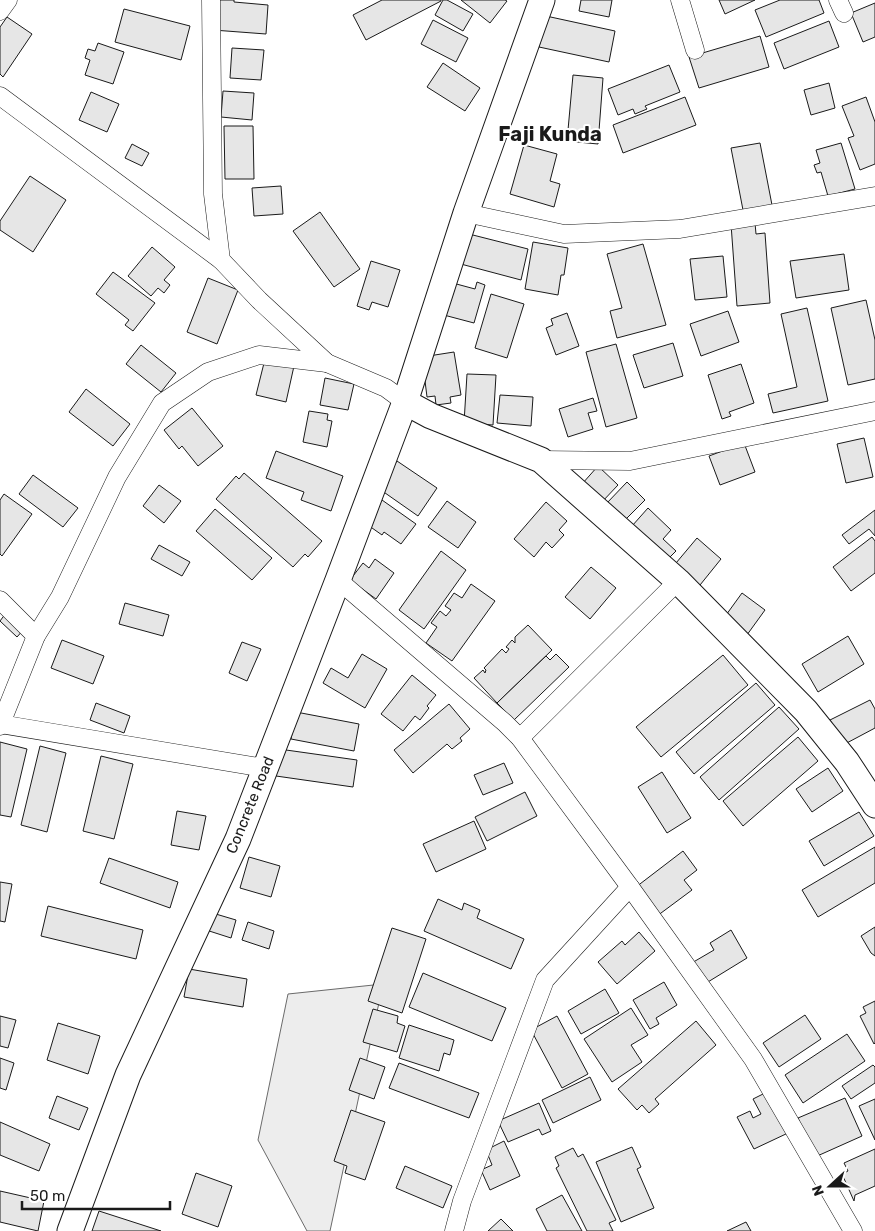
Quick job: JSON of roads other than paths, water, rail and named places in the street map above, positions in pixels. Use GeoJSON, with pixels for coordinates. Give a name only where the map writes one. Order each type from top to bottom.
{"type":"FeatureCollection","features":[{"type":"Feature","properties":{"kind":"street"},"geometry":{"type":"LineString","coordinates":[[0,11],[8,0]]}},
{"type":"Feature","properties":{"kind":"street"},"geometry":{"type":"LineString","coordinates":[[211,0],[213,194],[221,260]]}},
{"type":"Feature","properties":{"kind":"street","name":"Concrete Road"},"geometry":{"type":"LineString","coordinates":[[70,1231],[128,1075],[238,839],[338,580],[405,402],[466,213],[541,0]]}},
{"type":"Feature","properties":{"kind":"street"},"geometry":{"type":"LineString","coordinates":[[680,0],[695,50]]}},
{"type":"Feature","properties":{"kind":"street"},"geometry":{"type":"LineString","coordinates":[[0,96],[221,260],[259,300],[327,363]]}},
{"type":"Feature","properties":{"kind":"street"},"geometry":{"type":"LineString","coordinates":[[466,213],[564,234],[680,229],[875,196]]}},
{"type":"Feature","properties":{"kind":"street"},"geometry":{"type":"LineString","coordinates":[[265,768],[0,725],[36,636],[60,597],[117,477],[162,403],[208,372],[259,355],[327,363],[386,388],[405,402],[431,416],[541,460],[678,581],[806,710],[847,762],[875,805]]}},
{"type":"Feature","properties":{"kind":"street"},"geometry":{"type":"LineString","coordinates":[[541,460],[630,461],[875,411]]}},
{"type":"Feature","properties":{"kind":"street"},"geometry":{"type":"LineString","coordinates":[[338,580],[520,738],[753,1059],[853,1231]]}},
{"type":"Feature","properties":{"kind":"street"},"geometry":{"type":"LineString","coordinates":[[520,738],[678,581]]}},
{"type":"Feature","properties":{"kind":"street"},"geometry":{"type":"LineString","coordinates":[[0,600],[36,636]]}},
{"type":"Feature","properties":{"kind":"street"},"geometry":{"type":"LineString","coordinates":[[454,1231],[462,1201],[545,980],[630,887]]}},
{"type":"Feature","properties":{"kind":"district","name":"Faji Kunda"},"geometry":{"type":"Point","coordinates":[550,134]}}]}
